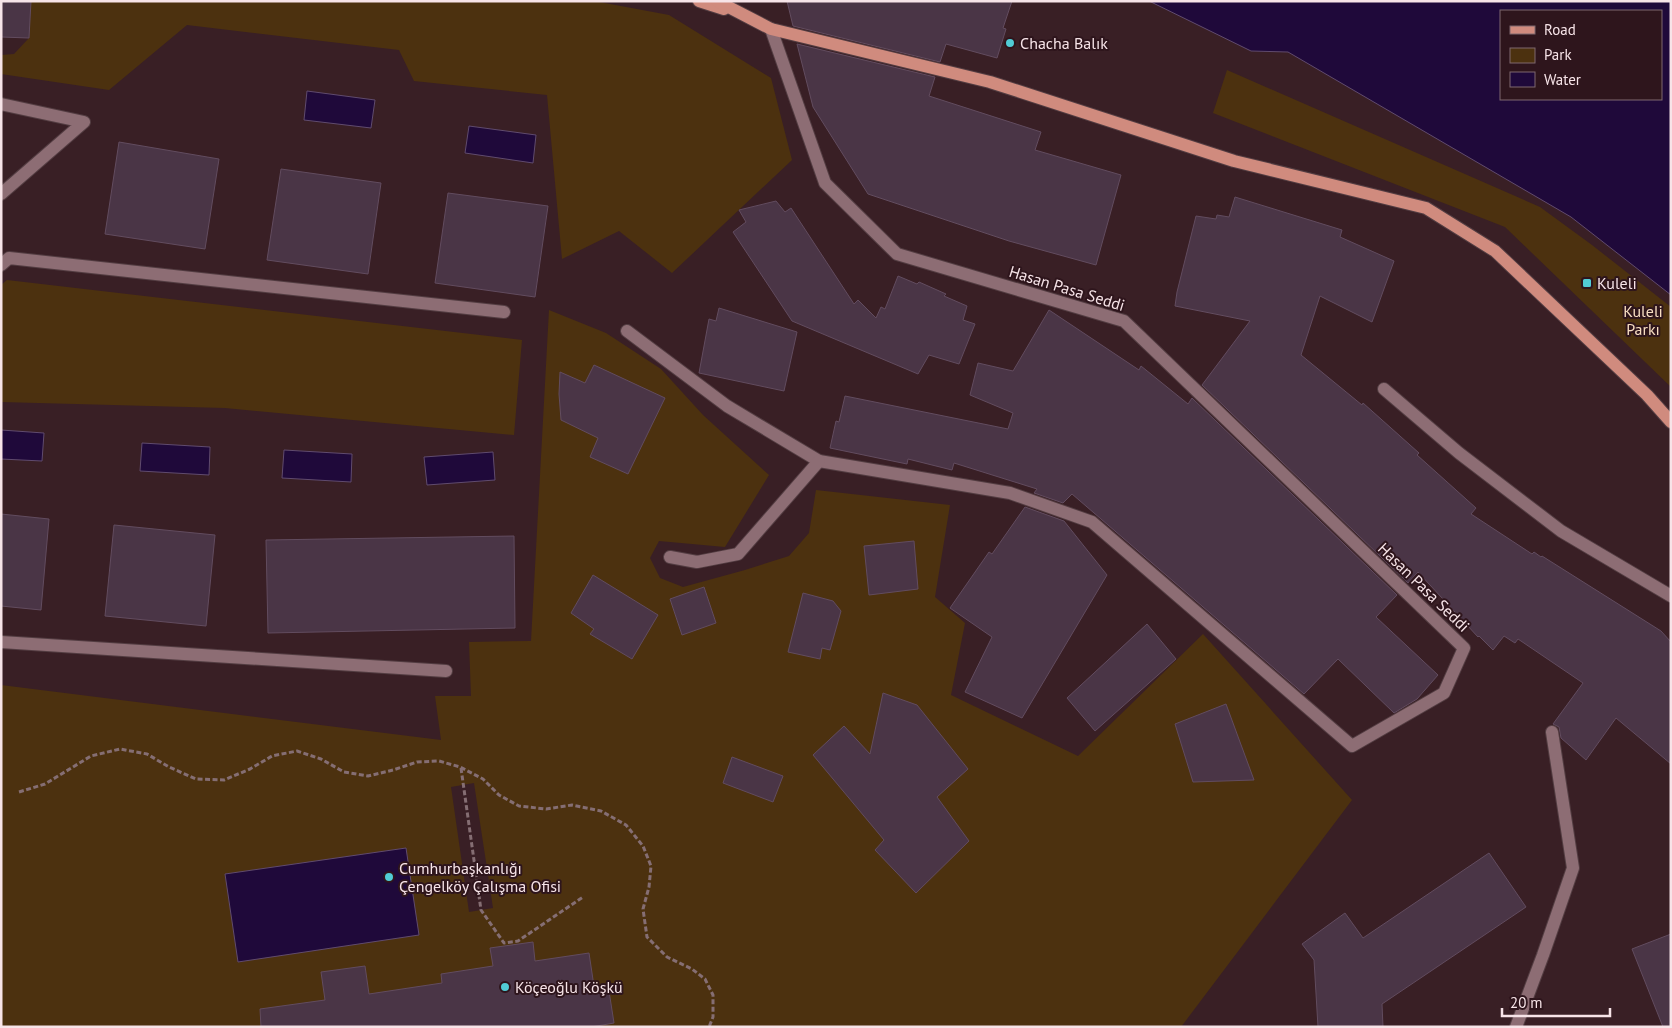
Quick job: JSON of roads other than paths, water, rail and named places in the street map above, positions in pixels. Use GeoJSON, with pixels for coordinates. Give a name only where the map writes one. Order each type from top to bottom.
{"type":"FeatureCollection","features":[{"type":"Feature","properties":{"kind":"main road"},"geometry":{"type":"LineString","coordinates":[[699,1],[741,14]]}},
{"type":"Feature","properties":{"kind":"main road"},"geometry":{"type":"LineString","coordinates":[[718,1],[771,29],[990,82],[1234,161],[1426,208],[1495,251],[1647,395],[1671,422]]}},
{"type":"Feature","properties":{"kind":"street","name":"Hasan Pasa Seddi"},"geometry":{"type":"LineString","coordinates":[[627,331],[727,406],[819,461],[1010,493],[1092,522],[1352,746],[1444,693],[1464,648],[1124,321],[897,254],[825,183],[771,29]]}},
{"type":"Feature","properties":{"kind":"street"},"geometry":{"type":"LineString","coordinates":[[1,104],[84,122],[1,194]]}},
{"type":"Feature","properties":{"kind":"street"},"geometry":{"type":"LineString","coordinates":[[1,265],[9,258],[504,312]]}},
{"type":"Feature","properties":{"kind":"street"},"geometry":{"type":"LineString","coordinates":[[1384,389],[1459,453],[1561,531],[1671,596]]}},
{"type":"Feature","properties":{"kind":"street"},"geometry":{"type":"LineString","coordinates":[[670,557],[697,562],[738,554],[819,461]]}},
{"type":"Feature","properties":{"kind":"street"},"geometry":{"type":"LineString","coordinates":[[1,642],[446,671]]}},
{"type":"Feature","properties":{"kind":"street"},"geometry":{"type":"LineString","coordinates":[[1516,1027],[1573,868],[1552,732]]}},
{"type":"Feature","properties":{"kind":"water"},"geometry":{"type":"Polygon","coordinates":[[[1149,1],[1671,1],[1671,295],[1571,217],[1288,52],[1251,51],[1149,1]]]}},
{"type":"Feature","properties":{"kind":"water"},"geometry":{"type":"Polygon","coordinates":[[[307,91],[375,100],[371,128],[304,120],[307,91]]]}},
{"type":"Feature","properties":{"kind":"water"},"geometry":{"type":"Polygon","coordinates":[[[469,126],[536,135],[533,163],[465,153],[469,126]]]}},
{"type":"Feature","properties":{"kind":"water"},"geometry":{"type":"Polygon","coordinates":[[[1,430],[44,433],[42,461],[1,459],[1,430]]]}},
{"type":"Feature","properties":{"kind":"water"},"geometry":{"type":"Polygon","coordinates":[[[142,443],[210,447],[209,475],[140,471],[142,443]]]}},
{"type":"Feature","properties":{"kind":"water"},"geometry":{"type":"Polygon","coordinates":[[[284,450],[352,454],[351,482],[282,478],[284,450]]]}},
{"type":"Feature","properties":{"kind":"water"},"geometry":{"type":"Polygon","coordinates":[[[493,452],[495,480],[427,485],[424,457],[493,452]]]}},
{"type":"Feature","properties":{"kind":"water"},"geometry":{"type":"Polygon","coordinates":[[[406,848],[419,935],[238,962],[225,874],[406,848]]]}},
{"type":"Feature","properties":{"kind":"place","name":"Chacha Balık"},"geometry":{"type":"Point","coordinates":[1010,43]}},
{"type":"Feature","properties":{"kind":"place","name":"Kuleli"},"geometry":{"type":"Point","coordinates":[1587,283]}},
{"type":"Feature","properties":{"kind":"place","name":"Cumhurbaşkanlığı Çengelköy Çalışma Ofisi"},"geometry":{"type":"Point","coordinates":[389,877]}},
{"type":"Feature","properties":{"kind":"place","name":"Köçeoğlu Köşkü"},"geometry":{"type":"Point","coordinates":[505,987]}},
{"type":"Feature","properties":{"kind":"park label","name":"Kuleli Parkı"},"geometry":{"type":"Point","coordinates":[1643,320]}}]}
